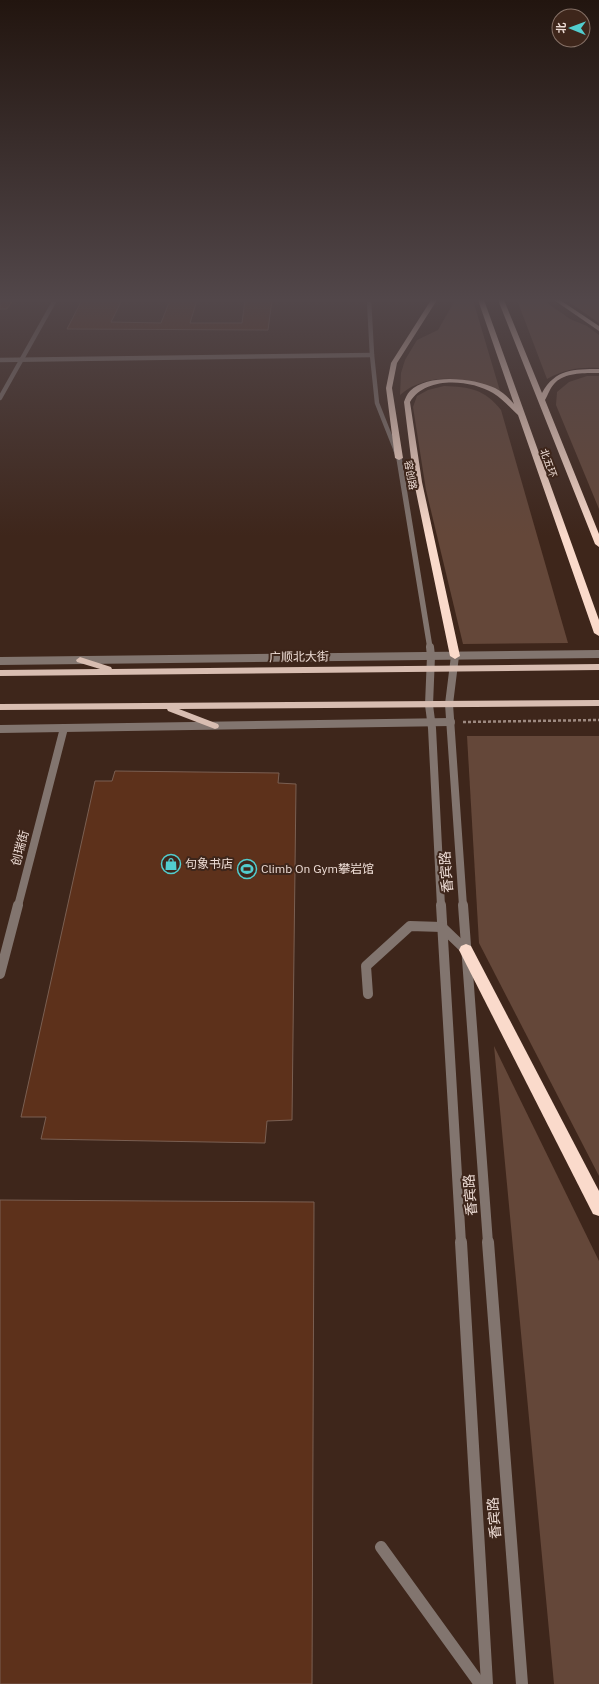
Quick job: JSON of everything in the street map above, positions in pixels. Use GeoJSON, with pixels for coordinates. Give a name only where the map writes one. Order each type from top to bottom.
{"type":"FeatureCollection","features":[{"type":"Feature","properties":{"kind":"highway"},"geometry":{"type":"LineString","coordinates":[[391,379],[389,388],[399,458]]}},
{"type":"Feature","properties":{"kind":"highway","name":"北五环"},"geometry":{"type":"LineString","coordinates":[[509,379],[599,633]]}},
{"type":"Feature","properties":{"kind":"highway","name":"北五环"},"geometry":{"type":"LineString","coordinates":[[534,379],[599,544]]}},
{"type":"Feature","properties":{"kind":"highway"},"geometry":{"type":"LineString","coordinates":[[542,399],[553,382],[559,379]]}},
{"type":"Feature","properties":{"kind":"highway"},"geometry":{"type":"LineString","coordinates":[[455,656],[418,482],[407,402],[409,395],[416,388],[427,384],[465,382],[493,390],[521,414]]}},
{"type":"Feature","properties":{"kind":"highway"},"geometry":{"type":"LineString","coordinates":[[466,950],[599,1208]]}},
{"type":"Feature","properties":{"kind":"main road"},"geometry":{"type":"LineString","coordinates":[[80,660],[115,671]]}},
{"type":"Feature","properties":{"kind":"main road","name":"广顺北大街"},"geometry":{"type":"LineString","coordinates":[[0,673],[599,667]]}},
{"type":"Feature","properties":{"kind":"main road"},"geometry":{"type":"LineString","coordinates":[[0,707],[599,703]]}},
{"type":"Feature","properties":{"kind":"main road"},"geometry":{"type":"LineString","coordinates":[[165,707],[215,726]]}},
{"type":"Feature","properties":{"kind":"street"},"geometry":{"type":"LineString","coordinates":[[0,398],[11,379]]}},
{"type":"Feature","properties":{"kind":"street","name":"容创路"},"geometry":{"type":"LineString","coordinates":[[374,379],[377,403],[399,458],[432,668]]}},
{"type":"Feature","properties":{"kind":"street"},"geometry":{"type":"LineString","coordinates":[[0,660],[599,654]]}},
{"type":"Feature","properties":{"kind":"street","name":"香宾路"},"geometry":{"type":"LineString","coordinates":[[455,656],[449,704],[466,950],[522,1684]]}},
{"type":"Feature","properties":{"kind":"street","name":"香宾路"},"geometry":{"type":"LineString","coordinates":[[432,668],[429,705],[488,1684]]}},
{"type":"Feature","properties":{"kind":"street"},"geometry":{"type":"LineString","coordinates":[[0,730],[451,722]]}},
{"type":"Feature","properties":{"kind":"street","name":"创瑞街"},"geometry":{"type":"LineString","coordinates":[[0,974],[64,728]]}},
{"type":"Feature","properties":{"kind":"street"},"geometry":{"type":"LineString","coordinates":[[368,994],[366,966],[410,926],[442,927],[466,950]]}},
{"type":"Feature","properties":{"kind":"street"},"geometry":{"type":"LineString","coordinates":[[381,1547],[480,1684]]}},
{"type":"Feature","properties":{"kind":"path"},"geometry":{"type":"LineString","coordinates":[[451,722],[599,720]]}},
{"type":"Feature","properties":{"kind":"shaded area"},"geometry":{"type":"Polygon","coordinates":[[[401,379],[496,379],[500,391],[469,381],[458,379],[437,379],[426,381],[412,387],[400,395],[401,379]]]}},
{"type":"Feature","properties":{"kind":"shaded area"},"geometry":{"type":"Polygon","coordinates":[[[579,379],[599,379],[599,509],[556,405],[557,392],[569,382],[579,379]]]}},
{"type":"Feature","properties":{"kind":"shaded area"},"geometry":{"type":"Polygon","coordinates":[[[444,386],[476,390],[489,398],[501,410],[568,643],[463,644],[426,490],[413,407],[417,396],[428,390],[444,386]]]}},
{"type":"Feature","properties":{"kind":"shaded area"},"geometry":{"type":"Polygon","coordinates":[[[467,736],[599,736],[599,1176],[479,943],[467,736]]]}},
{"type":"Feature","properties":{"kind":"shaded area"},"geometry":{"type":"Polygon","coordinates":[[[494,1046],[599,1261],[599,1684],[554,1684],[494,1046]]]}},
{"type":"Feature","properties":{"kind":"building"},"geometry":{"type":"Polygon","coordinates":[[[115,771],[279,773],[278,783],[296,784],[292,1120],[267,1121],[265,1143],[41,1139],[46,1117],[21,1117],[95,781],[112,781],[115,771]]]}},
{"type":"Feature","properties":{"kind":"building"},"geometry":{"type":"Polygon","coordinates":[[[0,1200],[314,1202],[312,1684],[0,1684],[0,1200]]]}},
{"type":"Feature","properties":{"kind":"place","name":"句象书店"},"geometry":{"type":"Point","coordinates":[171,864]}},
{"type":"Feature","properties":{"kind":"place","name":"Climb On Gym攀岩馆"},"geometry":{"type":"Point","coordinates":[247,869]}}]}
